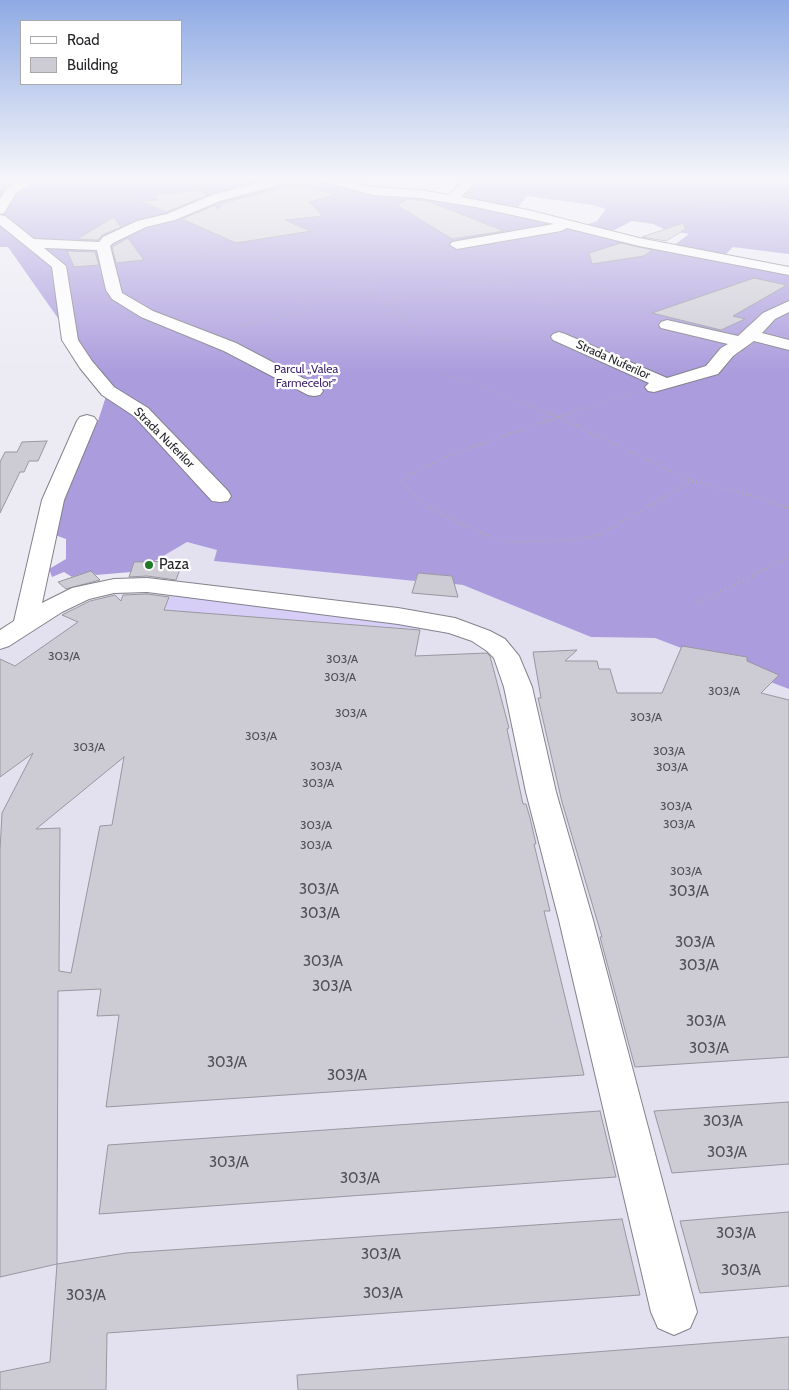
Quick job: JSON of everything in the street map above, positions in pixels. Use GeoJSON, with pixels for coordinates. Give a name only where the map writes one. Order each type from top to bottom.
{"type":"FeatureCollection","features":[{"type":"Feature","properties":{"kind":"main road"},"geometry":{"type":"LineString","coordinates":[[103,246],[106,243]]}},
{"type":"Feature","properties":{"kind":"main road"},"geometry":{"type":"LineString","coordinates":[[457,245],[469,243]]}},
{"type":"Feature","properties":{"kind":"main road"},"geometry":{"type":"LineString","coordinates":[[648,243],[716,258],[789,271]]}},
{"type":"Feature","properties":{"kind":"main road"},"geometry":{"type":"LineString","coordinates":[[31,244],[103,246]]}},
{"type":"Feature","properties":{"kind":"main road","name":"Strada Nuferilor"},"geometry":{"type":"LineString","coordinates":[[31,244],[59,266],[64,313],[70,340],[86,364],[108,392],[141,412],[220,496]]}},
{"type":"Feature","properties":{"kind":"main road"},"geometry":{"type":"LineString","coordinates":[[103,246],[113,290],[118,296],[147,314],[230,347],[296,384],[314,391]]}},
{"type":"Feature","properties":{"kind":"main road","name":"Strada Nuferilor"},"geometry":{"type":"LineString","coordinates":[[559,336],[660,385],[712,370],[727,352],[746,338],[769,316],[789,306]]}},
{"type":"Feature","properties":{"kind":"main road"},"geometry":{"type":"LineString","coordinates":[[667,325],[789,344]]}},
{"type":"Feature","properties":{"kind":"main road"},"geometry":{"type":"LineString","coordinates":[[26,625],[53,500],[87,421]]}},
{"type":"Feature","properties":{"kind":"main road"},"geometry":{"type":"LineString","coordinates":[[0,641],[53,607],[81,593],[97,588],[147,585],[287,601],[445,624],[481,636],[496,645],[506,656],[518,688],[541,792],[576,920],[674,1312]]}},
{"type":"Feature","properties":{"kind":"path"},"geometry":{"type":"LineString","coordinates":[[164,264],[256,243]]}},
{"type":"Feature","properties":{"kind":"path"},"geometry":{"type":"LineString","coordinates":[[423,243],[437,247],[457,245],[519,271]]}},
{"type":"Feature","properties":{"kind":"path"},"geometry":{"type":"LineString","coordinates":[[776,252],[780,245],[789,246]]}},
{"type":"Feature","properties":{"kind":"path"},"geometry":{"type":"LineString","coordinates":[[197,333],[300,313],[307,307],[300,297],[391,274],[410,265],[437,247]]}},
{"type":"Feature","properties":{"kind":"path"},"geometry":{"type":"LineString","coordinates":[[383,302],[519,271],[542,268],[553,270],[602,293]]}},
{"type":"Feature","properties":{"kind":"path"},"geometry":{"type":"LineString","coordinates":[[497,277],[524,288],[557,306]]}},
{"type":"Feature","properties":{"kind":"path"},"geometry":{"type":"LineString","coordinates":[[361,283],[430,342],[559,336]]}},
{"type":"Feature","properties":{"kind":"path"},"geometry":{"type":"LineString","coordinates":[[440,374],[474,384],[558,417],[692,481],[720,489],[731,489],[789,508]]}},
{"type":"Feature","properties":{"kind":"path"},"geometry":{"type":"LineString","coordinates":[[660,385],[558,417],[452,454],[410,474],[401,482],[421,502],[447,518],[493,538],[513,542],[539,542],[576,540],[599,535],[692,481]]}},
{"type":"Feature","properties":{"kind":"path"},"geometry":{"type":"LineString","coordinates":[[698,603],[789,557]]}},
{"type":"Feature","properties":{"kind":"shaded area","name":"Parcul „Valea Farmecelor”"},"geometry":{"type":"Polygon","coordinates":[[[0,243],[626,243],[789,275],[789,689],[655,638],[591,637],[463,585],[454,584],[452,576],[418,573],[415,581],[214,561],[217,550],[187,542],[153,562],[134,562],[131,572],[96,575],[91,571],[72,577],[64,572],[52,577],[49,569],[66,559],[66,539],[55,535],[61,503],[98,421],[110,384],[95,371],[8,247],[0,247],[0,243]]]}},
{"type":"Feature","properties":{"kind":"shaded area"},"geometry":{"type":"Polygon","coordinates":[[[677,243],[789,243],[789,254],[733,247],[722,258],[673,246],[677,243]]]}},
{"type":"Feature","properties":{"kind":"shaded area"},"geometry":{"type":"Polygon","coordinates":[[[187,542],[217,550],[215,561],[415,581],[418,573],[452,576],[455,584],[463,585],[591,637],[655,638],[789,689],[789,1390],[0,1390],[0,651],[71,607],[75,609],[84,604],[88,606],[106,594],[123,593],[134,562],[153,562],[187,542]]]}},
{"type":"Feature","properties":{"kind":"shaded area"},"geometry":{"type":"Polygon","coordinates":[[[170,594],[423,625],[430,630],[122,607],[166,604],[170,594]]]}},
{"type":"Feature","properties":{"kind":"building"},"geometry":{"type":"Polygon","coordinates":[[[119,243],[132,243],[144,260],[116,263],[112,247],[119,243]]]}},
{"type":"Feature","properties":{"kind":"building"},"geometry":{"type":"Polygon","coordinates":[[[621,243],[652,250],[644,256],[592,264],[589,253],[621,243]]]}},
{"type":"Feature","properties":{"kind":"building"},"geometry":{"type":"Polygon","coordinates":[[[67,251],[95,252],[99,265],[74,267],[67,251]]]}},
{"type":"Feature","properties":{"kind":"building"},"geometry":{"type":"Polygon","coordinates":[[[754,278],[787,285],[733,316],[745,319],[721,330],[652,313],[754,278]]]}},
{"type":"Feature","properties":{"kind":"building"},"geometry":{"type":"Polygon","coordinates":[[[47,441],[38,461],[29,461],[24,472],[20,472],[0,513],[0,462],[5,452],[17,452],[22,442],[47,441]]]}},
{"type":"Feature","properties":{"kind":"building"},"geometry":{"type":"Polygon","coordinates":[[[183,561],[176,580],[147,576],[129,577],[134,562],[183,561]]]}},
{"type":"Feature","properties":{"kind":"building"},"geometry":{"type":"Polygon","coordinates":[[[91,571],[100,580],[66,589],[58,582],[91,571]]]}},
{"type":"Feature","properties":{"kind":"building"},"geometry":{"type":"Polygon","coordinates":[[[418,573],[452,576],[458,597],[412,593],[418,573]]]}},
{"type":"Feature","properties":{"kind":"building"},"geometry":{"type":"Polygon","coordinates":[[[147,594],[169,597],[164,610],[420,630],[415,656],[487,653],[490,656],[509,728],[507,729],[523,804],[526,804],[536,844],[534,844],[550,911],[544,911],[584,1075],[106,1107],[119,1015],[97,1016],[101,989],[58,991],[57,1264],[0,1277],[0,851],[2,813],[33,753],[0,777],[0,659],[15,666],[78,622],[62,615],[90,601],[115,595],[121,601],[123,595],[147,594]],[[124,757],[36,829],[60,828],[59,971],[71,973],[100,826],[112,825],[124,757]]]}},
{"type":"Feature","properties":{"kind":"building"},"geometry":{"type":"Polygon","coordinates":[[[682,646],[747,657],[747,661],[779,675],[761,693],[789,700],[789,1057],[635,1067],[600,937],[602,937],[562,802],[538,698],[541,698],[533,652],[577,650],[565,661],[597,661],[599,669],[610,669],[617,693],[662,693],[682,646]]]}},
{"type":"Feature","properties":{"kind":"building"},"geometry":{"type":"Polygon","coordinates":[[[789,1102],[789,1164],[672,1173],[654,1111],[789,1102]]]}},
{"type":"Feature","properties":{"kind":"building"},"geometry":{"type":"Polygon","coordinates":[[[600,1111],[616,1177],[99,1214],[108,1145],[600,1111]]]}},
{"type":"Feature","properties":{"kind":"building"},"geometry":{"type":"Polygon","coordinates":[[[789,1212],[789,1286],[700,1293],[680,1221],[789,1212]]]}},
{"type":"Feature","properties":{"kind":"building"},"geometry":{"type":"Polygon","coordinates":[[[622,1219],[640,1295],[107,1333],[106,1390],[0,1390],[0,1372],[50,1362],[57,1264],[126,1253],[622,1219]]]}},
{"type":"Feature","properties":{"kind":"building"},"geometry":{"type":"Polygon","coordinates":[[[789,1337],[789,1390],[298,1390],[297,1375],[789,1337]]]}},
{"type":"Feature","properties":{"kind":"place","name":"Paza"},"geometry":{"type":"Point","coordinates":[149,565]}}]}
